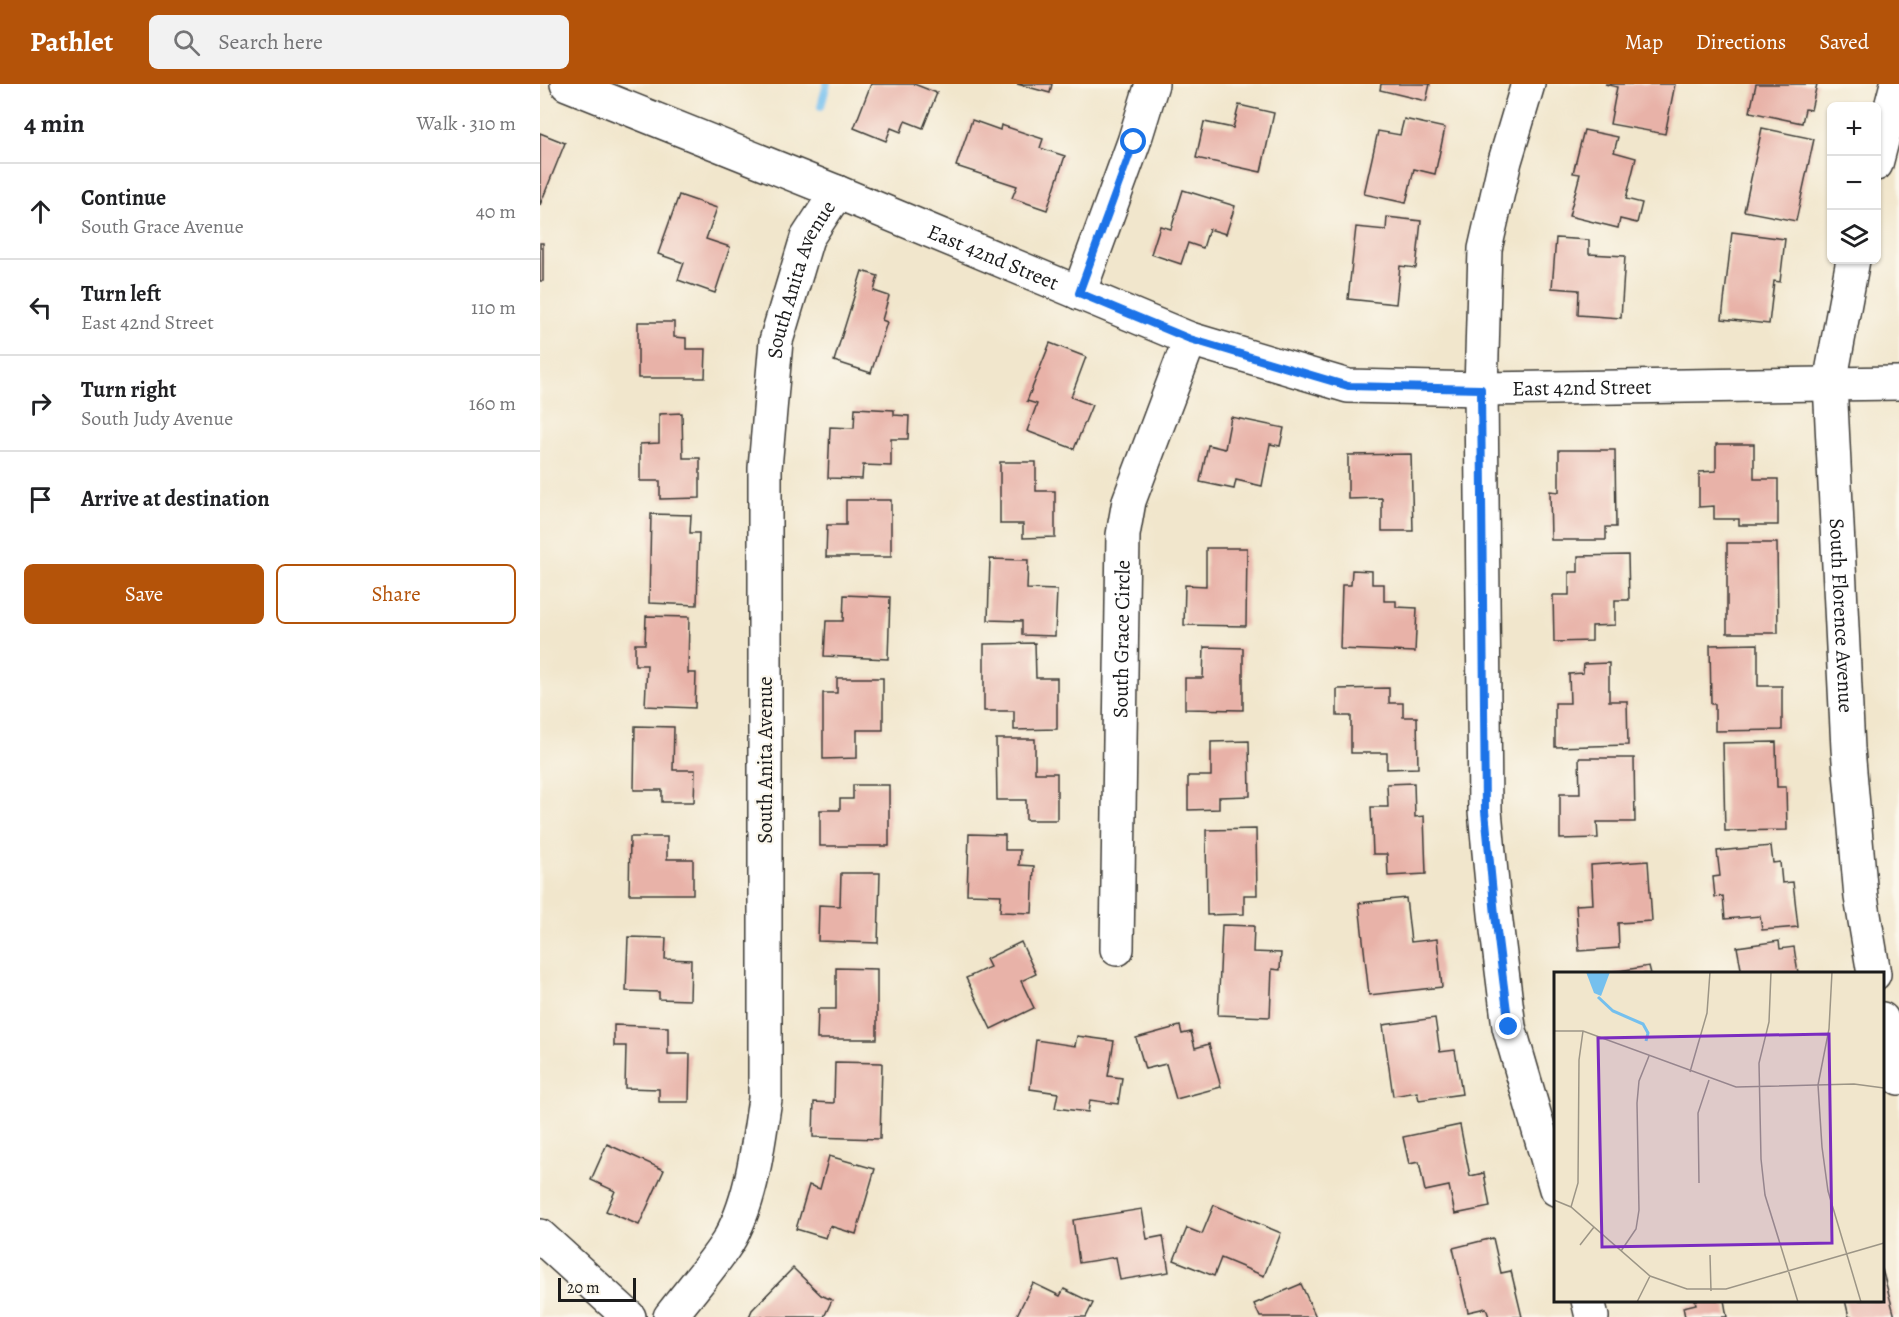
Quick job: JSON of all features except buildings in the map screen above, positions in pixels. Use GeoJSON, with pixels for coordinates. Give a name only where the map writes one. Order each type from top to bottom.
{"type":"FeatureCollection","features":[{"type":"Feature","properties":{"kind":"street","name":"East 42nd Street"},"geometry":{"type":"LineString","coordinates":[[567,84],[837,192],[1190,339],[1348,386],[1481,389],[1899,382]]}},
{"type":"Feature","properties":{"kind":"street"},"geometry":{"type":"LineString","coordinates":[[1079,293],[1134,142],[1152,84]]}},
{"type":"Feature","properties":{"kind":"street"},"geometry":{"type":"LineString","coordinates":[[1528,84],[1505,161],[1485,249],[1481,389],[1485,811],[1509,1027],[1554,1182]]}},
{"type":"Feature","properties":{"kind":"street"},"geometry":{"type":"LineString","coordinates":[[1878,156],[1897,84]]}},
{"type":"Feature","properties":{"kind":"street","name":"South Anita Avenue"},"geometry":{"type":"LineString","coordinates":[[670,1317],[727,1242],[741,1213],[756,1154],[765,1100],[765,468],[776,341],[807,238],[837,192]]}},
{"type":"Feature","properties":{"kind":"street","name":"South Florence Avenue"},"geometry":{"type":"LineString","coordinates":[[1852,264],[1830,383],[1848,749],[1861,897],[1874,972]]}},
{"type":"Feature","properties":{"kind":"street","name":"South Grace Circle"},"geometry":{"type":"LineString","coordinates":[[1117,949],[1123,535],[1129,501],[1190,339]]}},
{"type":"Feature","properties":{"kind":"street"},"geometry":{"type":"LineString","coordinates":[[1884,1026],[1899,1078]]}},
{"type":"Feature","properties":{"kind":"street"},"geometry":{"type":"LineString","coordinates":[[540,1236],[629,1317]]}},
{"type":"Feature","properties":{"kind":"street"},"geometry":{"type":"LineString","coordinates":[[1588,1302],[1592,1317]]}},
{"type":"Feature","properties":{"kind":"waterway"},"geometry":{"type":"LineString","coordinates":[[821,106],[827,84]]}},
{"type":"Feature","properties":{"kind":"route"},"geometry":{"type":"LineString","coordinates":[[1134,142],[1079,293],[1190,339],[1348,386],[1481,389],[1485,811],[1509,1027]]}}]}
